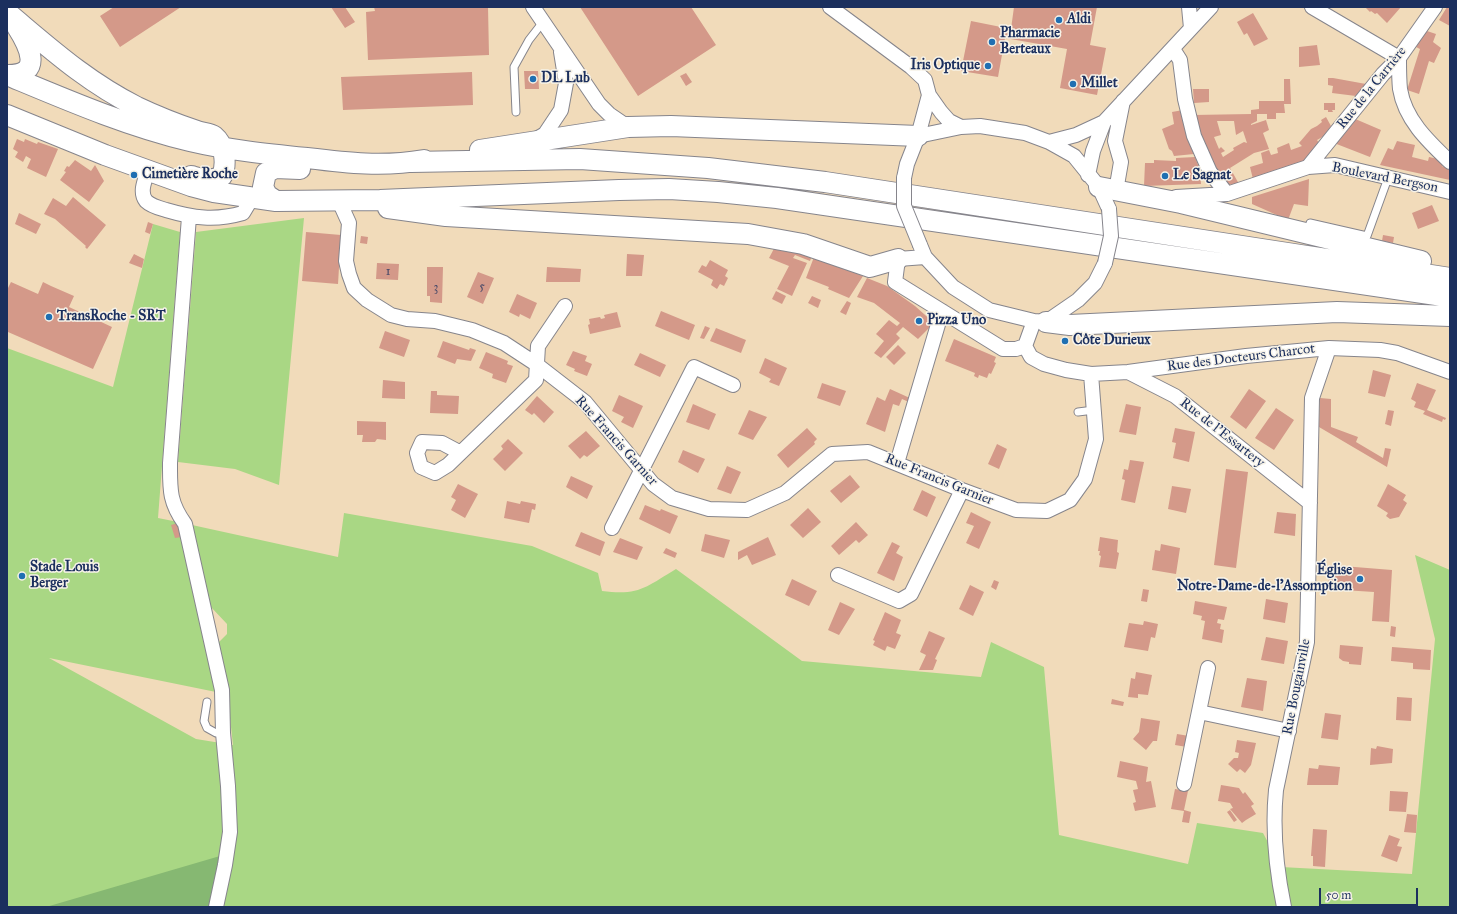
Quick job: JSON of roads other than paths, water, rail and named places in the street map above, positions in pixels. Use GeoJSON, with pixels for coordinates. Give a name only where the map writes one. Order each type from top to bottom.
{"type":"FeatureCollection","features":[{"type":"Feature","properties":{"kind":"main road"},"geometry":{"type":"LineString","coordinates":[[8,12],[30,48],[32,59],[27,69],[20,75],[8,75]]}},
{"type":"Feature","properties":{"kind":"main road"},"geometry":{"type":"LineString","coordinates":[[8,12],[50,50],[91,81],[138,107],[246,152],[364,164],[580,160],[739,172],[825,182],[1450,278]]}},
{"type":"Feature","properties":{"kind":"main road"},"geometry":{"type":"LineString","coordinates":[[8,75],[118,120],[175,137],[218,141]]}},
{"type":"Feature","properties":{"kind":"main road"},"geometry":{"type":"LineString","coordinates":[[7,112],[30,113],[161,166],[207,180],[216,180],[222,176],[225,163],[218,141]]}},
{"type":"Feature","properties":{"kind":"main road"},"geometry":{"type":"LineString","coordinates":[[7,115],[148,171],[191,186],[252,198],[276,201],[339,201],[619,190],[669,189],[718,192],[777,198],[1450,297]]}},
{"type":"Feature","properties":{"kind":"main road"},"geometry":{"type":"LineString","coordinates":[[276,201],[267,196],[263,187],[266,173],[275,168],[365,173],[407,163],[628,127],[671,126],[918,136]]}},
{"type":"Feature","properties":{"kind":"main road"},"geometry":{"type":"LineString","coordinates":[[1101,184],[1450,269]]}},
{"type":"Feature","properties":{"kind":"main road"},"geometry":{"type":"LineString","coordinates":[[339,201],[446,216],[748,234],[802,244],[870,268],[898,259]]}},
{"type":"Feature","properties":{"kind":"main road"},"geometry":{"type":"LineString","coordinates":[[1040,321],[1070,325],[1337,312],[1450,316]]}},
{"type":"Feature","properties":{"kind":"street"},"geometry":{"type":"LineString","coordinates":[[533,7],[599,104],[609,114],[628,127]]}},
{"type":"Feature","properties":{"kind":"street"},"geometry":{"type":"LineString","coordinates":[[830,7],[912,67],[925,80],[929,95],[949,121],[961,127]]}},
{"type":"Feature","properties":{"kind":"street"},"geometry":{"type":"LineString","coordinates":[[1189,7],[1191,28]]}},
{"type":"Feature","properties":{"kind":"street"},"geometry":{"type":"LineString","coordinates":[[922,251],[898,259],[895,282],[1003,349],[1016,349],[1028,352],[1040,321],[1078,300],[1095,283],[1105,264],[1111,236],[1109,209],[1093,151],[1104,122],[1123,101],[1177,55],[1191,28],[1211,7]]}},
{"type":"Feature","properties":{"kind":"street"},"geometry":{"type":"LineString","coordinates":[[1312,7],[1399,58],[1400,89],[1410,116],[1425,138],[1450,162]]}},
{"type":"Feature","properties":{"kind":"street","name":"Rue de la Carrière"},"geometry":{"type":"LineString","coordinates":[[1308,167],[1383,74],[1399,58],[1435,7]]}},
{"type":"Feature","properties":{"kind":"street"},"geometry":{"type":"LineString","coordinates":[[529,143],[545,134],[561,110],[566,83],[561,50]]}},
{"type":"Feature","properties":{"kind":"street"},"geometry":{"type":"LineString","coordinates":[[1177,55],[1185,99],[1194,136],[1210,172],[1227,194]]}},
{"type":"Feature","properties":{"kind":"street"},"geometry":{"type":"LineString","coordinates":[[929,95],[918,136],[907,164],[904,178],[904,206],[922,251],[953,287],[989,310],[1040,321]]}},
{"type":"Feature","properties":{"kind":"street"},"geometry":{"type":"LineString","coordinates":[[1101,184],[1121,162],[1115,141],[1123,101]]}},
{"type":"Feature","properties":{"kind":"street"},"geometry":{"type":"LineString","coordinates":[[1049,142],[1076,135],[1104,122]]}},
{"type":"Feature","properties":{"kind":"street"},"geometry":{"type":"LineString","coordinates":[[918,136],[961,127],[980,126],[1001,128],[1025,133],[1049,142],[1074,156],[1101,184]]}},
{"type":"Feature","properties":{"kind":"street","name":"Boulevard Bergson"},"geometry":{"type":"LineString","coordinates":[[1156,198],[1227,194],[1308,167],[1335,165],[1450,192]]}},
{"type":"Feature","properties":{"kind":"street"},"geometry":{"type":"LineString","coordinates":[[148,171],[143,192],[146,201],[155,207],[189,217],[209,219],[243,213],[252,198]]}},
{"type":"Feature","properties":{"kind":"street","name":"Rue Francis Garnier"},"geometry":{"type":"LineString","coordinates":[[339,201],[349,223],[346,261],[349,274],[354,288],[367,300],[391,315],[435,321],[472,330],[504,343],[536,364],[585,402],[653,484],[672,498],[709,509],[747,510],[785,493],[832,454],[868,452],[1016,510],[1047,511],[1070,500],[1085,479],[1087,473],[1096,439],[1091,374]]}},
{"type":"Feature","properties":{"kind":"street"},"geometry":{"type":"LineString","coordinates":[[189,217],[170,462],[170,484],[172,504],[185,524],[222,690],[223,733],[228,786],[230,832],[225,866],[216,907]]}},
{"type":"Feature","properties":{"kind":"street"},"geometry":{"type":"LineString","coordinates":[[460,452],[536,380],[538,346],[565,306]]}},
{"type":"Feature","properties":{"kind":"street"},"geometry":{"type":"LineString","coordinates":[[897,463],[942,311]]}},
{"type":"Feature","properties":{"kind":"street","name":"Rue des Docteurs Charcot"},"geometry":{"type":"LineString","coordinates":[[1028,352],[1044,364],[1066,370],[1091,374],[1128,372],[1252,355],[1329,348],[1380,350],[1396,353],[1450,372]]}},
{"type":"Feature","properties":{"kind":"street","name":"Rue Bougainville"},"geometry":{"type":"LineString","coordinates":[[1284,907],[1276,864],[1274,809],[1276,790],[1307,642],[1312,398],[1329,348]]}},
{"type":"Feature","properties":{"kind":"street"},"geometry":{"type":"LineString","coordinates":[[612,528],[694,367],[733,385]]}},
{"type":"Feature","properties":{"kind":"street","name":"Rue de l'Essartery"},"geometry":{"type":"LineString","coordinates":[[1128,372],[1175,396],[1310,503]]}},
{"type":"Feature","properties":{"kind":"street"},"geometry":{"type":"LineString","coordinates":[[838,575],[899,601],[911,594],[962,490]]}},
{"type":"Feature","properties":{"kind":"street"},"geometry":{"type":"LineString","coordinates":[[1184,784],[1208,668]]}},
{"type":"Feature","properties":{"kind":"street"},"geometry":{"type":"LineString","coordinates":[[1198,712],[1289,731]]}},
{"type":"Feature","properties":{"kind":"lane"},"geometry":{"type":"LineString","coordinates":[[516,112],[514,67],[529,40],[543,22]]}},
{"type":"Feature","properties":{"kind":"lane"},"geometry":{"type":"LineString","coordinates":[[1310,223],[1367,236],[1388,178]]}},
{"type":"Feature","properties":{"kind":"lane"},"geometry":{"type":"LineString","coordinates":[[1078,412],[1094,410]]}},
{"type":"Feature","properties":{"kind":"lane"},"geometry":{"type":"LineString","coordinates":[[206,702],[204,722],[207,728],[216,733],[223,733]]}},
{"type":"Feature","properties":{"kind":"place","name":"Aldi"},"geometry":{"type":"Point","coordinates":[1059,20]}},
{"type":"Feature","properties":{"kind":"place","name":"Pharmacie Berteaux"},"geometry":{"type":"Point","coordinates":[992,42]}},
{"type":"Feature","properties":{"kind":"place","name":"Iris Optique"},"geometry":{"type":"Point","coordinates":[988,66]}},
{"type":"Feature","properties":{"kind":"place","name":"DL Lub"},"geometry":{"type":"Point","coordinates":[533,79]}},
{"type":"Feature","properties":{"kind":"place","name":"Millet"},"geometry":{"type":"Point","coordinates":[1073,84]}},
{"type":"Feature","properties":{"kind":"place","name":"Cimetière Roche"},"geometry":{"type":"Point","coordinates":[134,175]}},
{"type":"Feature","properties":{"kind":"place","name":"Le Sagnat"},"geometry":{"type":"Point","coordinates":[1165,176]}},
{"type":"Feature","properties":{"kind":"place","name":"TransRoche - SRT"},"geometry":{"type":"Point","coordinates":[49,317]}},
{"type":"Feature","properties":{"kind":"place","name":"Pizza Uno"},"geometry":{"type":"Point","coordinates":[919,321]}},
{"type":"Feature","properties":{"kind":"place","name":"Côte Durieux"},"geometry":{"type":"Point","coordinates":[1065,341]}},
{"type":"Feature","properties":{"kind":"place","name":"Stade Louis Berger"},"geometry":{"type":"Point","coordinates":[22,576]}},
{"type":"Feature","properties":{"kind":"place","name":"Église Notre-Dame-de-l'Assomption"},"geometry":{"type":"Point","coordinates":[1360,579]}}]}
